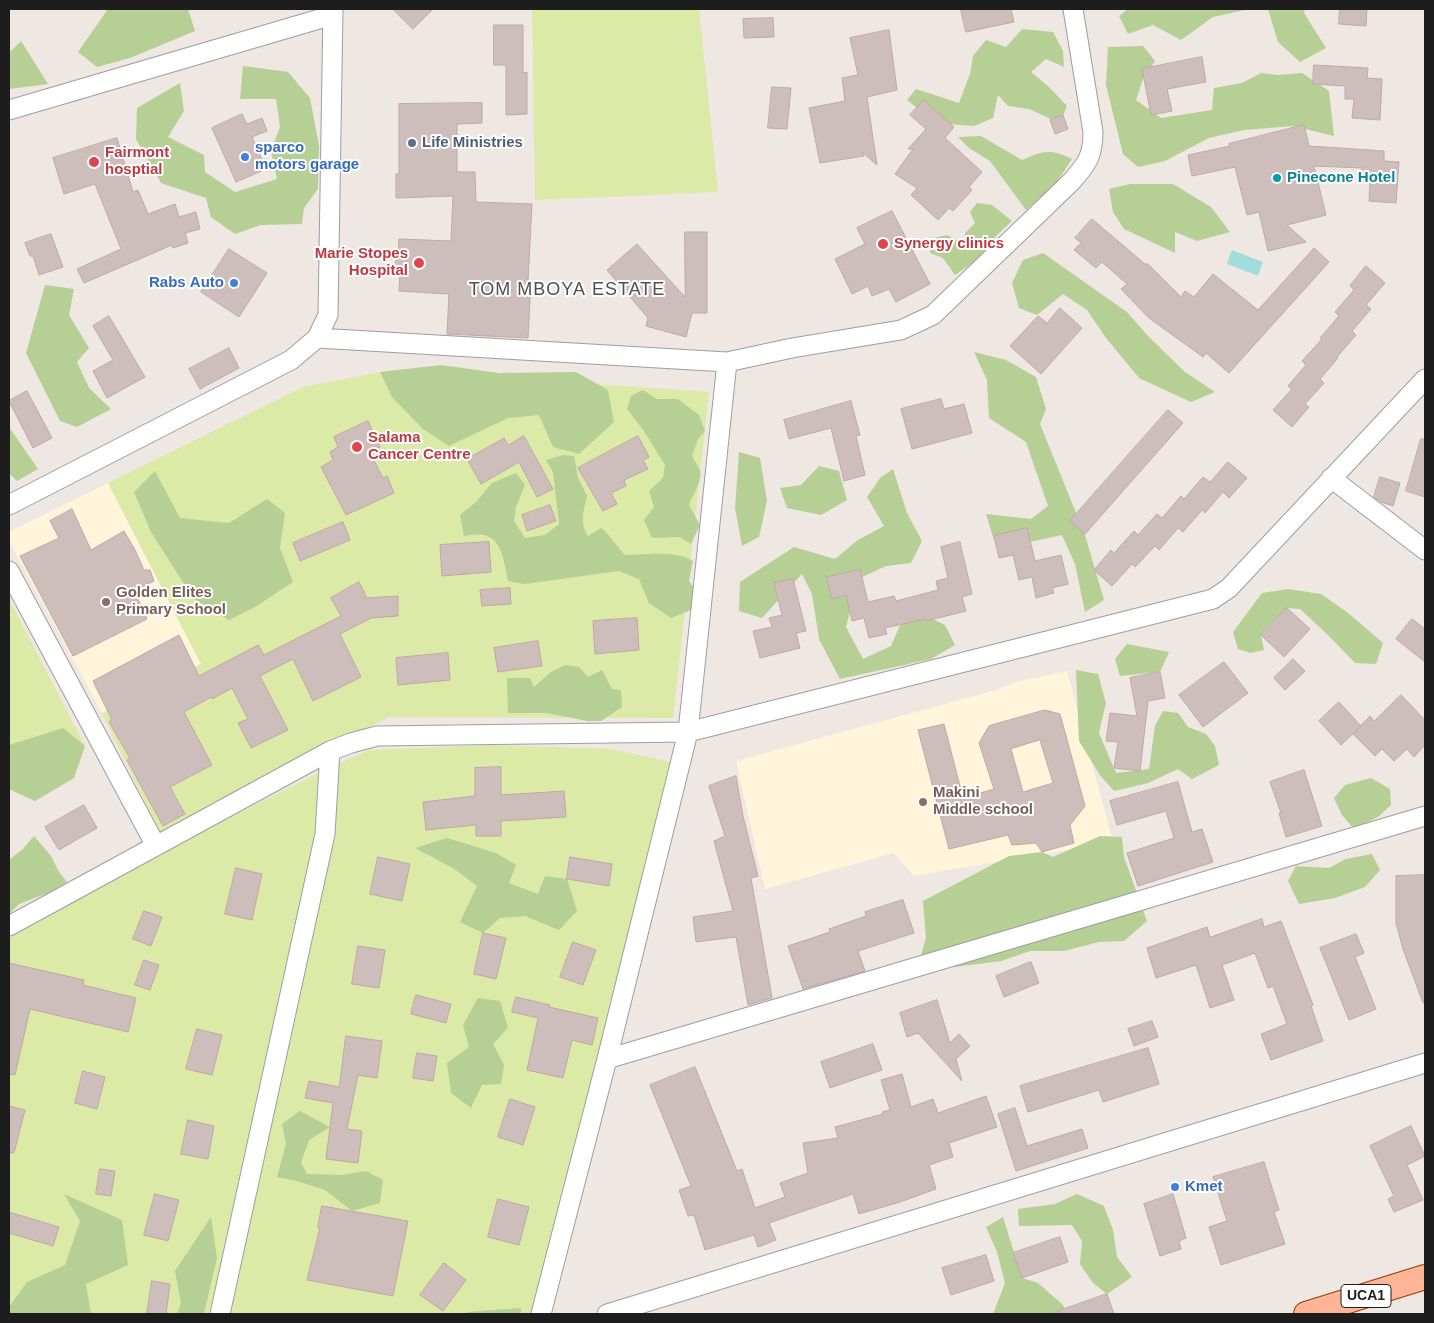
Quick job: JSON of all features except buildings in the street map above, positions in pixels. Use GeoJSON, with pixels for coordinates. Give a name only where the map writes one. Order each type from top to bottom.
{"type":"FeatureCollection","features":[{"type":"Feature","properties":{"kind":"main road","name":"UCA1"},"geometry":{"type":"LineString","coordinates":[[1306,1314],[1425,1277]]}},
{"type":"Feature","properties":{"kind":"street"},"geometry":{"type":"LineString","coordinates":[[317,338],[727,362],[792,348],[901,330],[918,323],[933,315],[1072,182],[1086,165],[1093,148],[1093,132],[1073,9]]}},
{"type":"Feature","properties":{"kind":"street"},"geometry":{"type":"LineString","coordinates":[[9,110],[333,12],[328,315],[317,338],[291,360],[9,505]]}},
{"type":"Feature","properties":{"kind":"street"},"geometry":{"type":"LineString","coordinates":[[541,1314],[607,1059],[688,732],[727,362]]}},
{"type":"Feature","properties":{"kind":"street"},"geometry":{"type":"LineString","coordinates":[[9,926],[330,751],[351,743],[377,736],[688,732],[1213,599],[1229,588],[1425,379]]}},
{"type":"Feature","properties":{"kind":"street"},"geometry":{"type":"LineString","coordinates":[[1331,478],[1425,550]]}},
{"type":"Feature","properties":{"kind":"street"},"geometry":{"type":"LineString","coordinates":[[9,571],[156,846]]}},
{"type":"Feature","properties":{"kind":"street"},"geometry":{"type":"LineString","coordinates":[[220,1314],[325,834],[330,751]]}},
{"type":"Feature","properties":{"kind":"street"},"geometry":{"type":"LineString","coordinates":[[607,1059],[1425,816]]}},
{"type":"Feature","properties":{"kind":"street"},"geometry":{"type":"LineString","coordinates":[[607,1314],[1425,1063]]}},
{"type":"Feature","properties":{"kind":"shaded area","name":"Golden Elites Primary School"},"geometry":{"type":"Polygon","coordinates":[[[108,483],[201,664],[102,713],[9,541],[9,532],[108,483]]]}},
{"type":"Feature","properties":{"kind":"shaded area","name":"Makini Middle school"},"geometry":{"type":"Polygon","coordinates":[[[1067,671],[1113,842],[914,876],[893,853],[765,889],[736,761],[996,690],[1015,682],[1067,671]]]}},
{"type":"Feature","properties":{"kind":"green space"},"geometry":{"type":"Polygon","coordinates":[[[108,9],[188,9],[195,31],[130,58],[97,67],[78,52],[108,9]]]}},
{"type":"Feature","properties":{"kind":"green space"},"geometry":{"type":"Polygon","coordinates":[[[532,9],[699,9],[718,192],[535,200],[532,9]]]}},
{"type":"Feature","properties":{"kind":"green space"},"geometry":{"type":"Polygon","coordinates":[[[1128,9],[1249,9],[1213,17],[1181,40],[1153,25],[1128,34],[1119,16],[1128,9]]]}},
{"type":"Feature","properties":{"kind":"green space"},"geometry":{"type":"Polygon","coordinates":[[[1268,9],[1305,9],[1304,13],[1326,48],[1300,62],[1278,42],[1268,9]]]}},
{"type":"Feature","properties":{"kind":"green space"},"geometry":{"type":"Polygon","coordinates":[[[1022,29],[1053,32],[1063,51],[1064,67],[1046,59],[1031,72],[1067,106],[1060,123],[1029,109],[1008,106],[998,95],[993,118],[974,126],[936,123],[907,100],[916,89],[959,103],[970,74],[973,56],[986,40],[1006,47],[1022,29]]]}},
{"type":"Feature","properties":{"kind":"green space"},"geometry":{"type":"Polygon","coordinates":[[[21,41],[48,84],[9,89],[9,53],[21,41]]]}},
{"type":"Feature","properties":{"kind":"green space"},"geometry":{"type":"Polygon","coordinates":[[[1143,46],[1155,61],[1143,79],[1136,100],[1161,118],[1212,110],[1214,88],[1242,83],[1261,73],[1278,75],[1302,73],[1329,91],[1334,136],[1293,126],[1244,130],[1209,138],[1165,161],[1138,167],[1123,154],[1106,85],[1108,47],[1143,46]]]}},
{"type":"Feature","properties":{"kind":"green space"},"geometry":{"type":"Polygon","coordinates":[[[243,66],[288,72],[310,98],[319,146],[318,189],[304,208],[302,224],[261,225],[235,234],[211,217],[206,198],[161,183],[136,139],[137,108],[180,83],[184,111],[168,137],[204,155],[205,172],[235,192],[277,179],[271,151],[280,127],[276,99],[240,99],[243,66]]]}},
{"type":"Feature","properties":{"kind":"green space"},"geometry":{"type":"Polygon","coordinates":[[[981,136],[1022,160],[1035,154],[1047,152],[1059,153],[1072,159],[1055,185],[1026,210],[990,161],[969,148],[958,137],[981,136]]]}},
{"type":"Feature","properties":{"kind":"green space"},"geometry":{"type":"Polygon","coordinates":[[[1130,184],[1173,184],[1211,207],[1230,232],[1197,241],[1175,232],[1175,253],[1124,229],[1113,212],[1109,189],[1130,184]]]}},
{"type":"Feature","properties":{"kind":"green space"},"geometry":{"type":"Polygon","coordinates":[[[977,203],[992,205],[1012,221],[996,236],[977,260],[955,275],[943,258],[930,253],[930,239],[947,235],[965,245],[965,233],[975,223],[970,212],[977,203]]]}},
{"type":"Feature","properties":{"kind":"green space"},"geometry":{"type":"Polygon","coordinates":[[[1043,253],[1127,312],[1148,336],[1185,372],[1215,392],[1191,402],[1139,378],[1106,338],[1087,310],[1063,294],[1037,315],[1019,308],[1012,283],[1023,260],[1043,253]]]}},
{"type":"Feature","properties":{"kind":"green space"},"geometry":{"type":"Polygon","coordinates":[[[45,285],[74,289],[69,315],[89,348],[77,362],[89,388],[111,409],[77,427],[60,421],[26,353],[45,285]]]}},
{"type":"Feature","properties":{"kind":"green space"},"geometry":{"type":"Polygon","coordinates":[[[974,352],[1006,360],[1036,377],[1046,409],[1040,424],[1085,535],[1104,600],[1085,612],[1075,564],[1062,535],[1025,543],[994,540],[986,514],[1031,519],[1048,506],[1026,442],[989,418],[987,380],[974,352]]]}},
{"type":"Feature","properties":{"kind":"green space"},"geometry":{"type":"Polygon","coordinates":[[[441,365],[498,373],[576,372],[608,390],[614,422],[579,454],[553,447],[539,415],[508,418],[449,446],[423,429],[392,397],[380,372],[441,365]]]}},
{"type":"Feature","properties":{"kind":"green space"},"geometry":{"type":"Polygon","coordinates":[[[392,370],[709,392],[673,718],[389,717],[160,833],[102,713],[201,664],[108,483],[303,387],[392,370]]]}},
{"type":"Feature","properties":{"kind":"green space"},"geometry":{"type":"Polygon","coordinates":[[[643,390],[657,399],[678,399],[699,415],[705,431],[698,439],[692,456],[701,475],[689,505],[700,525],[691,544],[680,537],[652,538],[644,520],[654,507],[649,491],[663,478],[665,465],[644,431],[627,409],[631,396],[643,390]]]}},
{"type":"Feature","properties":{"kind":"green space"},"geometry":{"type":"Polygon","coordinates":[[[9,427],[38,469],[17,481],[9,473],[9,427]]]}},
{"type":"Feature","properties":{"kind":"green space"},"geometry":{"type":"Polygon","coordinates":[[[739,452],[760,458],[767,501],[759,537],[742,546],[735,508],[739,452]]]}},
{"type":"Feature","properties":{"kind":"green space"},"geometry":{"type":"Polygon","coordinates":[[[563,455],[574,456],[578,478],[587,496],[583,521],[588,536],[601,528],[625,555],[669,554],[693,561],[689,581],[697,592],[691,610],[671,618],[649,603],[639,579],[619,571],[525,584],[508,581],[503,556],[494,540],[483,535],[464,536],[460,515],[476,502],[492,483],[516,473],[525,485],[516,507],[514,521],[525,538],[545,535],[559,524],[553,472],[546,460],[563,455]]]}},
{"type":"Feature","properties":{"kind":"green space"},"geometry":{"type":"Polygon","coordinates":[[[819,466],[839,471],[847,500],[821,515],[787,508],[780,488],[801,485],[819,466]]]}},
{"type":"Feature","properties":{"kind":"green space"},"geometry":{"type":"Polygon","coordinates":[[[893,469],[907,513],[922,541],[911,563],[886,566],[858,579],[846,627],[863,659],[891,646],[908,607],[945,625],[955,645],[931,659],[840,679],[819,639],[812,594],[802,574],[762,618],[739,611],[740,582],[794,547],[835,559],[858,540],[884,526],[867,497],[880,478],[893,469]]]}},
{"type":"Feature","properties":{"kind":"green space"},"geometry":{"type":"Polygon","coordinates":[[[155,471],[180,518],[229,523],[267,499],[285,513],[280,548],[293,582],[255,607],[229,620],[193,598],[151,532],[134,492],[155,471]]]}},
{"type":"Feature","properties":{"kind":"green space"},"geometry":{"type":"Polygon","coordinates":[[[1288,589],[1321,594],[1347,612],[1383,643],[1376,664],[1355,663],[1300,609],[1287,608],[1261,635],[1264,650],[1250,653],[1238,649],[1233,632],[1262,593],[1288,589]]]}},
{"type":"Feature","properties":{"kind":"green space"},"geometry":{"type":"Polygon","coordinates":[[[9,599],[85,746],[74,778],[35,801],[9,789],[9,599]]]}},
{"type":"Feature","properties":{"kind":"green space"},"geometry":{"type":"Polygon","coordinates":[[[1127,644],[1169,652],[1160,672],[1120,676],[1115,659],[1127,644]]]}},
{"type":"Feature","properties":{"kind":"green space"},"geometry":{"type":"Polygon","coordinates":[[[565,665],[579,667],[588,677],[602,670],[612,689],[621,690],[622,707],[601,721],[587,721],[546,713],[508,713],[507,678],[530,678],[534,687],[551,672],[565,665]]]}},
{"type":"Feature","properties":{"kind":"green space"},"geometry":{"type":"Polygon","coordinates":[[[1076,670],[1098,674],[1106,703],[1099,733],[1116,773],[1149,769],[1155,726],[1163,711],[1178,713],[1188,727],[1206,734],[1215,746],[1219,765],[1192,779],[1178,769],[1148,783],[1114,791],[1100,775],[1079,741],[1076,670]]]}},
{"type":"Feature","properties":{"kind":"green space"},"geometry":{"type":"Polygon","coordinates":[[[63,728],[85,746],[74,778],[35,801],[9,789],[9,745],[63,728]]]}},
{"type":"Feature","properties":{"kind":"green space"},"geometry":{"type":"Polygon","coordinates":[[[492,745],[611,749],[671,762],[533,1314],[9,1314],[9,930],[312,776],[369,750],[492,745]]]}},
{"type":"Feature","properties":{"kind":"green space"},"geometry":{"type":"Polygon","coordinates":[[[1371,778],[1390,789],[1391,805],[1378,817],[1354,829],[1342,815],[1334,798],[1345,785],[1371,778]]]}},
{"type":"Feature","properties":{"kind":"green space"},"geometry":{"type":"Polygon","coordinates":[[[34,836],[51,856],[59,872],[67,882],[53,891],[19,904],[9,914],[9,860],[23,849],[34,836]]]}},
{"type":"Feature","properties":{"kind":"green space"},"geometry":{"type":"Polygon","coordinates":[[[1100,836],[1122,837],[1124,857],[1147,921],[1124,941],[1099,942],[1064,951],[1030,951],[1001,961],[916,972],[926,938],[923,901],[1009,856],[1042,852],[1053,857],[1100,836]]]}},
{"type":"Feature","properties":{"kind":"green space"},"geometry":{"type":"Polygon","coordinates":[[[447,838],[496,853],[516,865],[509,883],[538,894],[545,876],[567,879],[577,911],[559,930],[525,916],[500,918],[483,933],[460,922],[477,886],[453,868],[415,848],[447,838]]]}},
{"type":"Feature","properties":{"kind":"green space"},"geometry":{"type":"Polygon","coordinates":[[[1372,854],[1380,870],[1365,887],[1335,898],[1299,904],[1288,881],[1296,866],[1329,868],[1346,859],[1372,854]]]}},
{"type":"Feature","properties":{"kind":"green space"},"geometry":{"type":"Polygon","coordinates":[[[478,998],[500,1001],[508,1028],[493,1044],[504,1065],[501,1084],[482,1085],[471,1108],[451,1093],[447,1063],[469,1047],[463,1025],[478,998]]]}},
{"type":"Feature","properties":{"kind":"green space"},"geometry":{"type":"Polygon","coordinates":[[[300,1111],[330,1127],[309,1140],[301,1163],[307,1174],[342,1175],[366,1171],[383,1180],[380,1203],[352,1211],[325,1190],[277,1177],[286,1144],[282,1124],[300,1111]]]}},
{"type":"Feature","properties":{"kind":"green space"},"geometry":{"type":"Polygon","coordinates":[[[64,1194],[122,1220],[128,1265],[86,1284],[91,1314],[9,1314],[9,1307],[27,1282],[65,1265],[80,1221],[64,1194]]]}},
{"type":"Feature","properties":{"kind":"green space"},"geometry":{"type":"Polygon","coordinates":[[[1077,1194],[1104,1206],[1113,1230],[1117,1257],[1132,1277],[1107,1294],[1093,1283],[1080,1264],[1082,1241],[1072,1225],[1019,1226],[1018,1209],[1055,1204],[1077,1194]]]}},
{"type":"Feature","properties":{"kind":"green space"},"geometry":{"type":"Polygon","coordinates":[[[211,1217],[217,1258],[204,1314],[177,1314],[181,1303],[175,1271],[211,1217]]]}},
{"type":"Feature","properties":{"kind":"green space"},"geometry":{"type":"Polygon","coordinates":[[[1003,1217],[1022,1278],[1038,1283],[1063,1305],[1067,1314],[993,1314],[1005,1283],[997,1252],[986,1227],[1003,1217]]]}},
{"type":"Feature","properties":{"kind":"green space"},"geometry":{"type":"Polygon","coordinates":[[[521,1308],[521,1314],[464,1314],[467,1312],[521,1308]]]}},
{"type":"Feature","properties":{"kind":"water"},"geometry":{"type":"Polygon","coordinates":[[[1232,250],[1263,262],[1258,276],[1227,264],[1232,250]]]}},
{"type":"Feature","properties":{"kind":"place","name":"Life Ministries"},"geometry":{"type":"Point","coordinates":[412,143]}},
{"type":"Feature","properties":{"kind":"place","name":"sparco motors garage"},"geometry":{"type":"Point","coordinates":[245,157]}},
{"type":"Feature","properties":{"kind":"place","name":"Fairmont hosptial"},"geometry":{"type":"Point","coordinates":[94,162]}},
{"type":"Feature","properties":{"kind":"place","name":"Pinecone Hotel"},"geometry":{"type":"Point","coordinates":[1277,178]}},
{"type":"Feature","properties":{"kind":"place","name":"Synergy clinics"},"geometry":{"type":"Point","coordinates":[883,244]}},
{"type":"Feature","properties":{"kind":"place","name":"Marie Stopes Hospital"},"geometry":{"type":"Point","coordinates":[419,263]}},
{"type":"Feature","properties":{"kind":"place","name":"Rabs Auto"},"geometry":{"type":"Point","coordinates":[234,283]}},
{"type":"Feature","properties":{"kind":"place","name":"Salama Cancer Centre"},"geometry":{"type":"Point","coordinates":[357,447]}},
{"type":"Feature","properties":{"kind":"place","name":"Golden Elites Primary School"},"geometry":{"type":"Point","coordinates":[106,602]}},
{"type":"Feature","properties":{"kind":"place","name":"Makini Middle school"},"geometry":{"type":"Point","coordinates":[923,802]}},
{"type":"Feature","properties":{"kind":"place","name":"Kmet"},"geometry":{"type":"Point","coordinates":[1175,1187]}},
{"type":"Feature","properties":{"kind":"district","name":"TOM MBOYA ESTATE"},"geometry":{"type":"Point","coordinates":[567,290]}}]}
